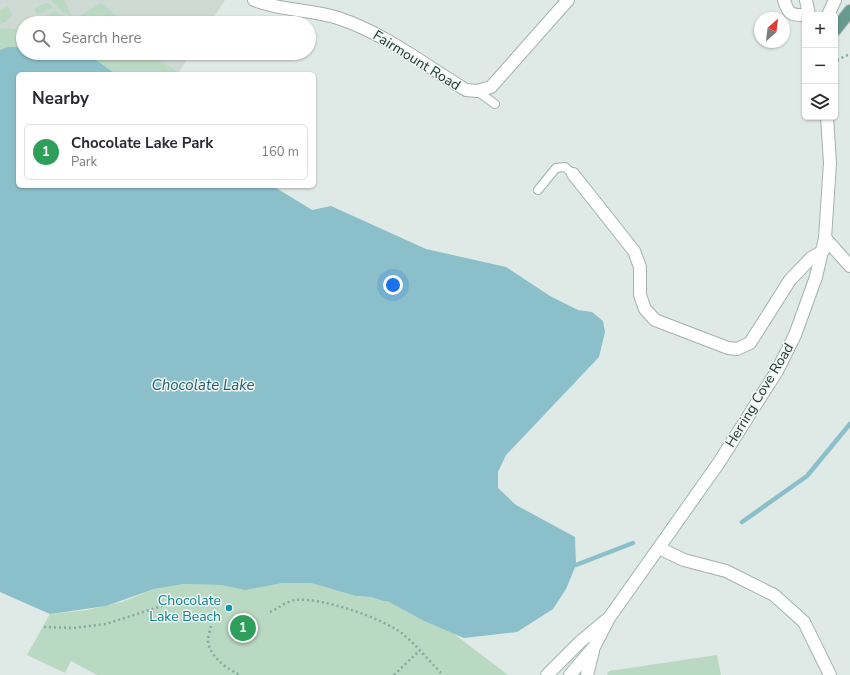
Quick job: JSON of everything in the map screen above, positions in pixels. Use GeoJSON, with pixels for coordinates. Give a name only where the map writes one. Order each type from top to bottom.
{"type":"FeatureCollection","features":[{"type":"Feature","properties":{"kind":"main road"},"geometry":{"type":"LineString","coordinates":[[838,26],[850,11]]}},
{"type":"Feature","properties":{"kind":"street","name":"Fairmount Road"},"geometry":{"type":"LineString","coordinates":[[254,0],[267,5],[336,18],[368,30],[466,90],[477,91],[491,87],[568,0]]}},
{"type":"Feature","properties":{"kind":"street"},"geometry":{"type":"LineString","coordinates":[[784,0],[787,11],[792,15],[802,15]]}},
{"type":"Feature","properties":{"kind":"street"},"geometry":{"type":"LineString","coordinates":[[806,0],[808,12]]}},
{"type":"Feature","properties":{"kind":"street"},"geometry":{"type":"LineString","coordinates":[[829,12],[835,0]]}},
{"type":"Feature","properties":{"kind":"street","name":"Herring Cove Road"},"geometry":{"type":"LineString","coordinates":[[570,675],[594,647],[608,618],[718,464],[777,371],[795,335],[807,304],[826,238],[830,163],[827,120]]}},
{"type":"Feature","properties":{"kind":"street"},"geometry":{"type":"LineString","coordinates":[[572,174],[634,251],[640,267],[640,295],[645,309],[655,320],[728,348],[737,349],[750,343],[790,280],[811,258],[823,251]]}},
{"type":"Feature","properties":{"kind":"street"},"geometry":{"type":"LineString","coordinates":[[826,238],[850,266]]}},
{"type":"Feature","properties":{"kind":"street"},"geometry":{"type":"LineString","coordinates":[[659,548],[684,560],[726,571],[774,595],[804,622],[830,675]]}},
{"type":"Feature","properties":{"kind":"street","name":"Herring Cove Road"},"geometry":{"type":"LineString","coordinates":[[547,675],[580,642],[608,618]]}},
{"type":"Feature","properties":{"kind":"street"},"geometry":{"type":"LineString","coordinates":[[587,675],[594,647]]}},
{"type":"Feature","properties":{"kind":"lane"},"geometry":{"type":"LineString","coordinates":[[477,91],[495,104]]}},
{"type":"Feature","properties":{"kind":"lane"},"geometry":{"type":"LineString","coordinates":[[538,190],[556,168],[565,167],[572,174]]}},
{"type":"Feature","properties":{"kind":"path"},"geometry":{"type":"LineString","coordinates":[[838,60],[850,54]]}},
{"type":"Feature","properties":{"kind":"path"},"geometry":{"type":"LineString","coordinates":[[270,612],[294,600],[327,604],[350,609],[388,624],[404,635],[443,675]]}},
{"type":"Feature","properties":{"kind":"path"},"geometry":{"type":"LineString","coordinates":[[44,627],[73,628],[106,624],[168,604]]}},
{"type":"Feature","properties":{"kind":"path"},"geometry":{"type":"LineString","coordinates":[[211,626],[208,641],[212,652],[220,662],[240,675]]}},
{"type":"Feature","properties":{"kind":"path"},"geometry":{"type":"LineString","coordinates":[[394,675],[420,650]]}},
{"type":"Feature","properties":{"kind":"shaded area"},"geometry":{"type":"Polygon","coordinates":[[[0,0],[225,0],[215,16],[16,16],[16,47],[8,47],[0,50],[0,0]]]}},
{"type":"Feature","properties":{"kind":"shaded area"},"geometry":{"type":"Polygon","coordinates":[[[96,60],[187,60],[179,72],[113,72],[96,60]]]}},
{"type":"Feature","properties":{"kind":"green space"},"geometry":{"type":"Polygon","coordinates":[[[51,0],[64,0],[72,16],[63,13],[51,0]]]}},
{"type":"Feature","properties":{"kind":"green space"},"geometry":{"type":"Polygon","coordinates":[[[46,3],[51,4],[53,8],[37,15],[34,9],[46,3]]]}},
{"type":"Feature","properties":{"kind":"green space"},"geometry":{"type":"Polygon","coordinates":[[[101,3],[117,16],[79,16],[101,3]]]}},
{"type":"Feature","properties":{"kind":"green space"},"geometry":{"type":"Polygon","coordinates":[[[8,6],[12,15],[6,22],[0,24],[0,10],[8,6]]]}},
{"type":"Feature","properties":{"kind":"green space"},"geometry":{"type":"Polygon","coordinates":[[[55,11],[62,16],[45,16],[55,11]]]}},
{"type":"Feature","properties":{"kind":"green space"},"geometry":{"type":"Polygon","coordinates":[[[0,28],[15,29],[16,47],[8,47],[0,50],[0,28]]]}},
{"type":"Feature","properties":{"kind":"green space"},"geometry":{"type":"Polygon","coordinates":[[[96,60],[159,60],[178,72],[113,72],[96,60]]]}},
{"type":"Feature","properties":{"kind":"green space"},"geometry":{"type":"Polygon","coordinates":[[[291,582],[312,583],[356,596],[371,597],[387,601],[424,621],[453,633],[508,675],[97,675],[71,661],[65,673],[27,655],[50,614],[87,610],[122,602],[154,589],[184,584],[221,585],[245,590],[291,582]]]}},
{"type":"Feature","properties":{"kind":"green space"},"geometry":{"type":"Polygon","coordinates":[[[717,655],[721,675],[607,675],[609,671],[717,655]]]}},
{"type":"Feature","properties":{"kind":"water","name":"Chocolate Lake"},"geometry":{"type":"Polygon","coordinates":[[[8,47],[16,47],[16,60],[96,60],[113,72],[16,72],[16,188],[276,188],[312,210],[331,206],[426,249],[506,267],[550,296],[578,310],[592,312],[603,321],[605,332],[599,357],[506,455],[498,472],[498,488],[516,505],[575,537],[576,565],[566,589],[553,609],[517,632],[464,638],[424,621],[387,601],[371,597],[356,596],[311,583],[283,583],[245,590],[221,585],[184,584],[154,589],[106,606],[50,614],[0,592],[0,50],[8,47]]]}},
{"type":"Feature","properties":{"kind":"waterway"},"geometry":{"type":"LineString","coordinates":[[742,522],[807,476],[850,424]]}},
{"type":"Feature","properties":{"kind":"waterway"},"geometry":{"type":"LineString","coordinates":[[576,565],[633,543]]}},
{"type":"Feature","properties":{"kind":"place","name":"Chocolate Lake Beach"},"geometry":{"type":"Point","coordinates":[229,608]}},
{"type":"Feature","properties":{"kind":"place","name":"Chocolate Lake Park"},"geometry":{"type":"Point","coordinates":[243,628]}}]}
